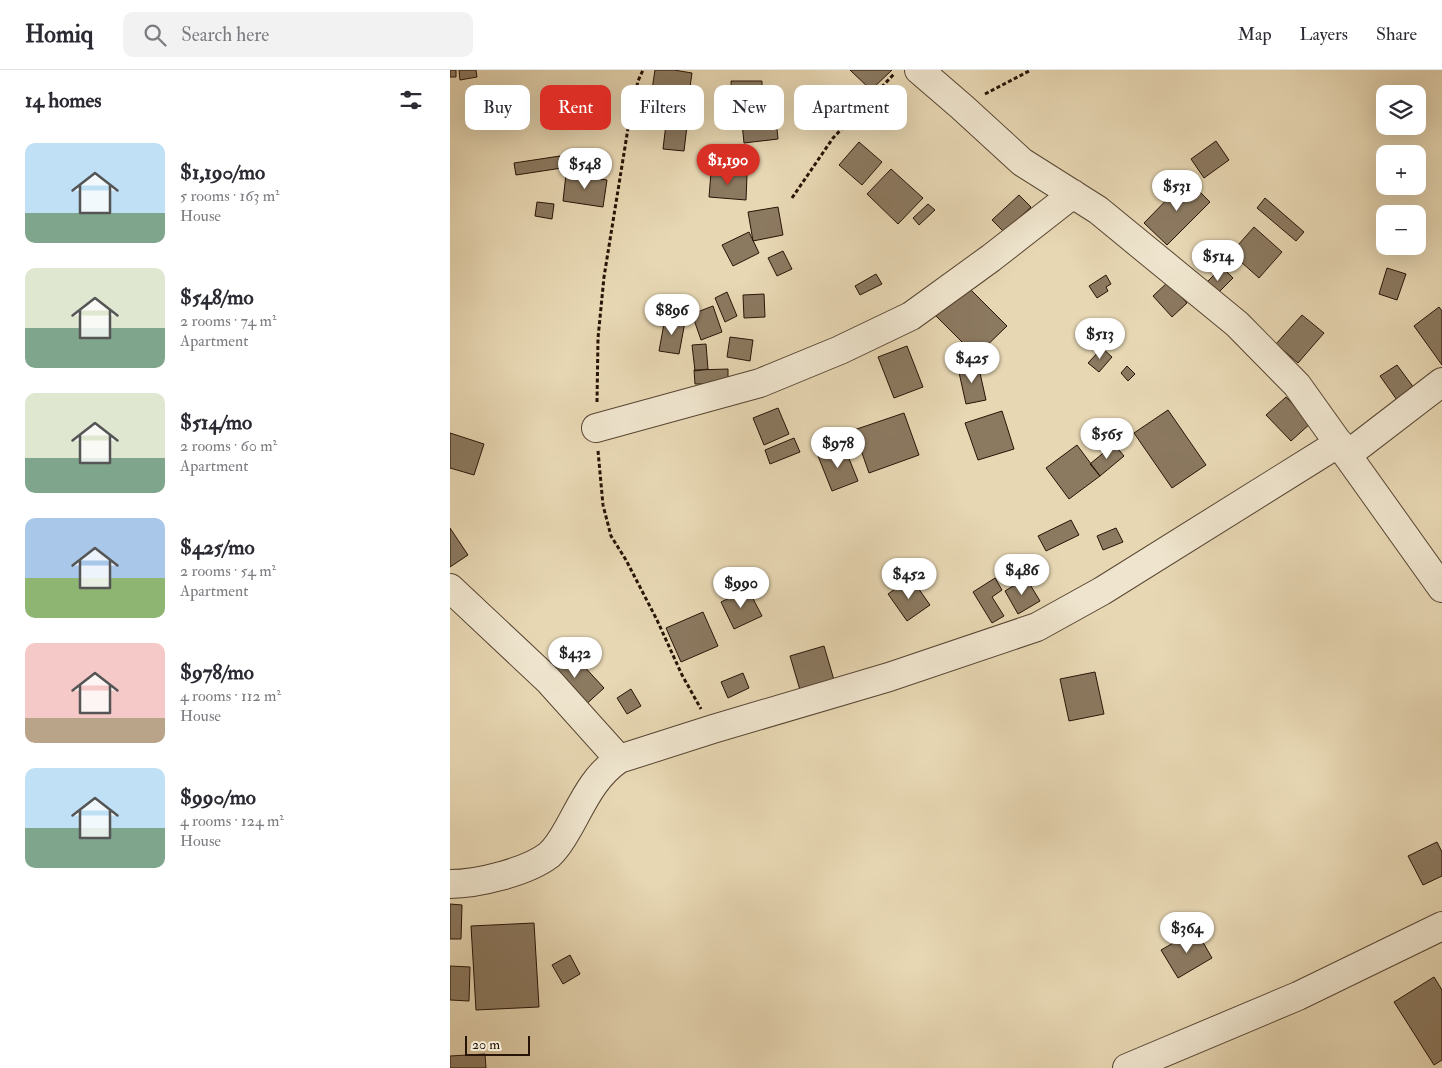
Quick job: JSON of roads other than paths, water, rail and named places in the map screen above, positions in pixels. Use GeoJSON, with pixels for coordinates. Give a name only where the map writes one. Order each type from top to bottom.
{"type":"FeatureCollection","features":[{"type":"Feature","properties":{"kind":"street"},"geometry":{"type":"LineString","coordinates":[[920,70],[1022,162],[1098,210],[1237,324],[1297,385],[1442,588]]}},
{"type":"Feature","properties":{"kind":"street"},"geometry":{"type":"LineString","coordinates":[[596,428],[760,383],[840,350],[911,316],[991,258],[1073,194]]}},
{"type":"Feature","properties":{"kind":"street"},"geometry":{"type":"LineString","coordinates":[[450,884],[466,884],[524,870],[550,854],[568,830],[592,786],[619,759],[889,677],[1037,626],[1102,591],[1343,449],[1442,382]]}},
{"type":"Feature","properties":{"kind":"street"},"geometry":{"type":"LineString","coordinates":[[450,588],[548,680],[619,759]]}},
{"type":"Feature","properties":{"kind":"street"},"geometry":{"type":"LineString","coordinates":[[1127,1068],[1298,996],[1442,926]]}}]}
